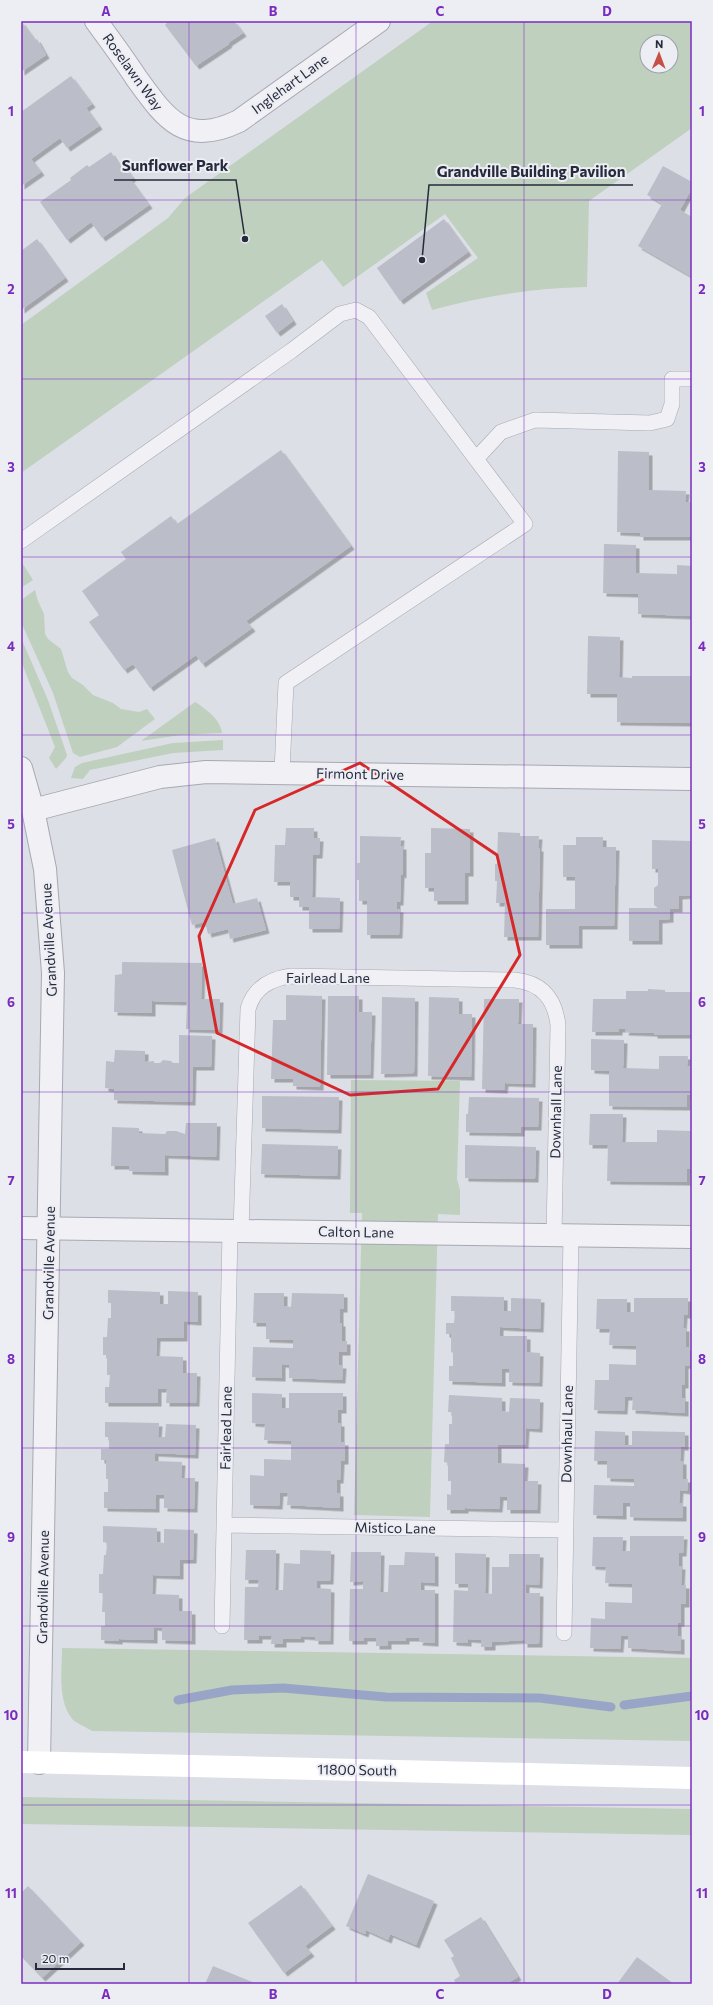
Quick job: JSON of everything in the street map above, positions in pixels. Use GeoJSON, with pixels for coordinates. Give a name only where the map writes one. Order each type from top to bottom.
{"type":"FeatureCollection","features":[{"type":"Feature","properties":{"kind":"main road","name":"11800 South"},"geometry":{"type":"LineString","coordinates":[[30,1762],[692,1778]]}},
{"type":"Feature","properties":{"kind":"street","name":"Roselawn Way"},"geometry":{"type":"LineString","coordinates":[[96,21],[163,114],[179,126],[195,130]]}},
{"type":"Feature","properties":{"kind":"street","name":"Inglehart Lane"},"geometry":{"type":"LineString","coordinates":[[195,130],[217,130],[239,121],[379,21]]}},
{"type":"Feature","properties":{"kind":"street","name":"Grandville Avenue"},"geometry":{"type":"LineString","coordinates":[[21,768],[33,810],[45,869],[53,973],[50,1229],[30,1762]]}},
{"type":"Feature","properties":{"kind":"street","name":"Firmont Drive"},"geometry":{"type":"LineString","coordinates":[[33,810],[160,777],[206,772],[692,779]]}},
{"type":"Feature","properties":{"kind":"street","name":"Calton Lane"},"geometry":{"type":"LineString","coordinates":[[21,1228],[692,1237]]}},
{"type":"Feature","properties":{"kind":"lane"},"geometry":{"type":"LineString","coordinates":[[21,540],[278,360],[340,314],[356,310],[369,317],[525,524],[286,683],[282,772]]}},
{"type":"Feature","properties":{"kind":"lane"},"geometry":{"type":"LineString","coordinates":[[476,459],[501,432],[535,420],[650,423],[666,419],[672,404],[672,378],[692,378]]}},
{"type":"Feature","properties":{"kind":"lane","name":"Fairlead Lane"},"geometry":{"type":"LineString","coordinates":[[222,1626],[224,1525],[236,1231],[247,1017],[250,1002],[262,986],[274,980],[290,976],[515,980],[532,983],[546,992]]}},
{"type":"Feature","properties":{"kind":"lane","name":"Downhall Lane"},"geometry":{"type":"LineString","coordinates":[[546,992],[555,1007],[558,1025],[562,1235]]}},
{"type":"Feature","properties":{"kind":"lane","name":"Downhaul Lane"},"geometry":{"type":"LineString","coordinates":[[562,1235],[565,1530],[564,1633]]}},
{"type":"Feature","properties":{"kind":"lane","name":"Mistico Lane"},"geometry":{"type":"LineString","coordinates":[[224,1525],[565,1530]]}},
{"type":"Feature","properties":{"kind":"highlighted area"},"geometry":{"type":"Polygon","coordinates":[[[360,763],[497,855],[520,955],[438,1089],[350,1095],[217,1033],[199,936],[255,810],[360,763]]]}},
{"type":"Feature","properties":{"kind":"green space"},"geometry":{"type":"Polygon","coordinates":[[[433,21],[692,21],[692,128],[589,201],[587,287],[528,291],[489,297],[432,310],[426,293],[478,258],[445,214],[343,287],[322,260],[21,473],[21,325],[168,218],[185,198],[433,21]]]}},
{"type":"Feature","properties":{"kind":"green space"},"geometry":{"type":"Polygon","coordinates":[[[21,561],[33,580],[21,588],[21,561]]]}},
{"type":"Feature","properties":{"kind":"green space"},"geometry":{"type":"Polygon","coordinates":[[[35,590],[44,614],[45,634],[48,639],[61,649],[68,672],[72,678],[83,685],[93,695],[113,703],[121,709],[139,712],[147,709],[155,719],[117,747],[80,757],[73,753],[53,693],[21,622],[21,600],[35,590]]]}},
{"type":"Feature","properties":{"kind":"green space"},"geometry":{"type":"Polygon","coordinates":[[[21,638],[48,700],[67,755],[56,769],[49,758],[55,747],[21,661],[21,638]]]}},
{"type":"Feature","properties":{"kind":"green space"},"geometry":{"type":"Polygon","coordinates":[[[195,702],[216,719],[222,733],[181,735],[141,741],[195,702]]]}},
{"type":"Feature","properties":{"kind":"green space"},"geometry":{"type":"Polygon","coordinates":[[[223,740],[223,750],[173,753],[90,770],[83,779],[71,778],[75,767],[82,763],[173,743],[223,740]]]}},
{"type":"Feature","properties":{"kind":"green space"},"geometry":{"type":"Polygon","coordinates":[[[351,1080],[460,1081],[457,1179],[460,1190],[460,1215],[438,1214],[430,1517],[354,1515],[362,1213],[350,1213],[351,1080]]]}},
{"type":"Feature","properties":{"kind":"green space"},"geometry":{"type":"Polygon","coordinates":[[[62,1648],[692,1658],[692,1741],[92,1731],[73,1720],[65,1704],[62,1695],[62,1648]]]}},
{"type":"Feature","properties":{"kind":"green space"},"geometry":{"type":"Polygon","coordinates":[[[21,1797],[692,1809],[692,1835],[21,1824],[21,1797]]]}},
{"type":"Feature","properties":{"kind":"building"},"geometry":{"type":"Polygon","coordinates":[[[21,21],[35,40],[37,39],[46,55],[21,72],[21,21]]]}},
{"type":"Feature","properties":{"kind":"building"},"geometry":{"type":"Polygon","coordinates":[[[166,21],[234,21],[243,33],[196,66],[165,25],[167,23],[166,21]]]}},
{"type":"Feature","properties":{"kind":"building"},"geometry":{"type":"Polygon","coordinates":[[[71,76],[92,104],[86,108],[99,126],[67,148],[60,138],[31,159],[41,172],[21,186],[21,112],[71,76]]]}},
{"type":"Feature","properties":{"kind":"building"},"geometry":{"type":"Polygon","coordinates":[[[111,152],[118,163],[121,162],[133,178],[130,179],[149,205],[102,238],[91,222],[67,240],[40,202],[71,180],[70,178],[87,165],[89,167],[111,152]]]}},
{"type":"Feature","properties":{"kind":"building"},"geometry":{"type":"Polygon","coordinates":[[[663,166],[692,182],[692,188],[680,210],[692,217],[692,277],[638,246],[662,204],[647,195],[663,166]]]}},
{"type":"Feature","properties":{"kind":"building"},"geometry":{"type":"Polygon","coordinates":[[[444,219],[468,252],[400,301],[377,268],[444,219]]]}},
{"type":"Feature","properties":{"kind":"building"},"geometry":{"type":"Polygon","coordinates":[[[37,239],[65,278],[21,310],[21,251],[37,239]]]}},
{"type":"Feature","properties":{"kind":"building"},"geometry":{"type":"Polygon","coordinates":[[[282,304],[293,321],[277,333],[265,316],[282,304]]]}},
{"type":"Feature","properties":{"kind":"building"},"geometry":{"type":"Polygon","coordinates":[[[281,450],[351,546],[246,621],[252,628],[202,664],[196,655],[150,688],[133,664],[124,670],[89,622],[99,615],[82,591],[126,559],[121,552],[171,516],[177,524],[281,450]]]}},
{"type":"Feature","properties":{"kind":"building"},"geometry":{"type":"Polygon","coordinates":[[[618,451],[649,452],[649,490],[686,491],[685,502],[692,502],[692,537],[640,537],[640,533],[617,532],[618,451]]]}},
{"type":"Feature","properties":{"kind":"building"},"geometry":{"type":"Polygon","coordinates":[[[604,544],[636,545],[636,573],[677,574],[677,565],[692,566],[692,616],[638,614],[638,594],[603,593],[604,544]]]}},
{"type":"Feature","properties":{"kind":"building"},"geometry":{"type":"Polygon","coordinates":[[[588,636],[620,637],[619,677],[692,676],[692,723],[617,722],[617,694],[587,694],[588,636]]]}},
{"type":"Feature","properties":{"kind":"building"},"geometry":{"type":"Polygon","coordinates":[[[286,828],[314,828],[314,838],[320,838],[319,855],[313,855],[312,897],[340,898],[339,929],[309,929],[309,907],[299,907],[299,897],[290,897],[290,882],[274,882],[275,845],[285,845],[286,828]]]}},
{"type":"Feature","properties":{"kind":"building"},"geometry":{"type":"Polygon","coordinates":[[[431,828],[470,829],[470,873],[465,873],[465,901],[434,901],[434,888],[425,888],[425,853],[431,853],[431,828]]]}},
{"type":"Feature","properties":{"kind":"building"},"geometry":{"type":"Polygon","coordinates":[[[498,832],[520,833],[520,836],[539,836],[538,937],[504,937],[505,903],[496,903],[497,881],[495,881],[495,864],[497,864],[498,832]]]}},
{"type":"Feature","properties":{"kind":"building"},"geometry":{"type":"Polygon","coordinates":[[[360,836],[401,837],[400,846],[403,846],[403,875],[401,874],[400,902],[397,902],[397,909],[400,909],[399,935],[367,935],[367,901],[359,901],[359,880],[357,880],[357,863],[360,863],[360,836]]]}},
{"type":"Feature","properties":{"kind":"building"},"geometry":{"type":"Polygon","coordinates":[[[576,837],[603,837],[603,847],[616,847],[614,926],[579,926],[579,945],[546,945],[546,909],[575,909],[575,877],[563,877],[563,845],[576,845],[576,837]]]}},
{"type":"Feature","properties":{"kind":"building"},"geometry":{"type":"Polygon","coordinates":[[[215,838],[233,904],[257,898],[266,930],[230,939],[228,929],[208,934],[205,922],[192,925],[172,850],[215,838]]]}},
{"type":"Feature","properties":{"kind":"building"},"geometry":{"type":"Polygon","coordinates":[[[652,840],[692,841],[692,895],[679,896],[679,909],[670,909],[670,919],[659,920],[659,941],[629,941],[629,908],[658,908],[654,905],[654,888],[658,885],[658,869],[652,869],[652,840]]]}},
{"type":"Feature","properties":{"kind":"building"},"geometry":{"type":"Polygon","coordinates":[[[122,962],[202,963],[201,999],[220,999],[219,1030],[186,1029],[187,1002],[152,1001],[152,1013],[114,1012],[115,975],[122,974],[122,962]]]}},
{"type":"Feature","properties":{"kind":"building"},"geometry":{"type":"Polygon","coordinates":[[[648,989],[665,990],[665,992],[691,992],[691,1035],[654,1035],[654,1033],[625,1032],[626,1029],[619,1029],[619,1032],[592,1032],[593,999],[626,999],[626,991],[648,991],[648,989]]]}},
{"type":"Feature","properties":{"kind":"building"},"geometry":{"type":"Polygon","coordinates":[[[286,995],[322,996],[320,1087],[293,1086],[293,1079],[271,1079],[273,1020],[286,1020],[286,995]]]}},
{"type":"Feature","properties":{"kind":"building"},"geometry":{"type":"Polygon","coordinates":[[[328,996],[359,996],[359,1012],[372,1012],[370,1075],[327,1075],[328,996]]]}},
{"type":"Feature","properties":{"kind":"building"},"geometry":{"type":"Polygon","coordinates":[[[382,997],[415,998],[414,1073],[381,1074],[382,997]]]}},
{"type":"Feature","properties":{"kind":"building"},"geometry":{"type":"Polygon","coordinates":[[[429,997],[459,998],[459,1014],[472,1014],[471,1077],[428,1076],[429,997]]]}},
{"type":"Feature","properties":{"kind":"building"},"geometry":{"type":"Polygon","coordinates":[[[484,999],[519,999],[518,1024],[533,1024],[532,1084],[505,1083],[504,1090],[482,1089],[484,999]]]}},
{"type":"Feature","properties":{"kind":"building"},"geometry":{"type":"Polygon","coordinates":[[[179,1035],[212,1036],[211,1067],[193,1067],[192,1102],[114,1100],[114,1089],[105,1088],[106,1061],[114,1062],[115,1050],[145,1051],[145,1062],[154,1061],[154,1063],[160,1063],[163,1060],[179,1063],[179,1035]]]}},
{"type":"Feature","properties":{"kind":"building"},"geometry":{"type":"Polygon","coordinates":[[[591,1039],[624,1040],[623,1068],[659,1069],[659,1056],[688,1056],[687,1066],[692,1066],[692,1095],[687,1095],[687,1107],[609,1106],[609,1071],[591,1070],[591,1039]]]}},
{"type":"Feature","properties":{"kind":"building"},"geometry":{"type":"Polygon","coordinates":[[[262,1096],[339,1097],[338,1130],[262,1128],[262,1096]]]}},
{"type":"Feature","properties":{"kind":"building"},"geometry":{"type":"Polygon","coordinates":[[[469,1097],[539,1098],[538,1127],[521,1127],[521,1133],[466,1132],[466,1114],[468,1114],[469,1097]]]}},
{"type":"Feature","properties":{"kind":"building"},"geometry":{"type":"Polygon","coordinates":[[[590,1114],[623,1114],[622,1142],[657,1142],[657,1130],[692,1131],[692,1169],[687,1169],[687,1182],[607,1181],[608,1145],[589,1145],[590,1114]]]}},
{"type":"Feature","properties":{"kind":"building"},"geometry":{"type":"Polygon","coordinates":[[[186,1123],[217,1123],[216,1157],[165,1155],[165,1172],[129,1171],[129,1166],[111,1166],[112,1127],[139,1128],[139,1133],[165,1134],[167,1131],[176,1131],[185,1134],[186,1123]]]}},
{"type":"Feature","properties":{"kind":"building"},"geometry":{"type":"Polygon","coordinates":[[[262,1144],[338,1146],[337,1176],[261,1174],[262,1144]]]}},
{"type":"Feature","properties":{"kind":"building"},"geometry":{"type":"Polygon","coordinates":[[[465,1145],[536,1147],[535,1179],[465,1178],[465,1145]]]}},
{"type":"Feature","properties":{"kind":"building"},"geometry":{"type":"Polygon","coordinates":[[[108,1290],[160,1292],[160,1304],[168,1304],[168,1291],[198,1292],[198,1322],[184,1321],[184,1338],[157,1338],[156,1356],[183,1357],[183,1373],[197,1373],[196,1403],[166,1403],[167,1389],[158,1389],[158,1403],[105,1403],[105,1387],[109,1387],[110,1375],[107,1375],[107,1355],[103,1355],[103,1337],[107,1337],[108,1318],[111,1318],[111,1303],[108,1303],[108,1290]]]}},
{"type":"Feature","properties":{"kind":"building"},"geometry":{"type":"Polygon","coordinates":[[[254,1293],[284,1293],[284,1306],[291,1307],[292,1293],[344,1294],[344,1309],[340,1309],[340,1323],[342,1323],[342,1341],[347,1341],[347,1352],[339,1352],[339,1365],[343,1365],[342,1380],[289,1378],[289,1365],[282,1364],[282,1378],[252,1377],[253,1347],[293,1348],[293,1340],[266,1339],[266,1323],[253,1323],[254,1293]]]}},
{"type":"Feature","properties":{"kind":"building"},"geometry":{"type":"Polygon","coordinates":[[[451,1296],[504,1297],[504,1311],[511,1311],[511,1298],[541,1299],[540,1329],[500,1327],[500,1336],[527,1336],[527,1352],[540,1353],[539,1383],[509,1382],[509,1369],[502,1369],[502,1383],[449,1381],[449,1366],[453,1366],[453,1353],[451,1352],[451,1334],[446,1334],[446,1323],[454,1323],[455,1311],[451,1311],[451,1296]]]}},
{"type":"Feature","properties":{"kind":"building"},"geometry":{"type":"Polygon","coordinates":[[[634,1298],[688,1298],[688,1315],[684,1315],[683,1328],[686,1328],[686,1347],[690,1347],[690,1366],[685,1365],[685,1385],[682,1385],[682,1398],[685,1398],[685,1413],[632,1410],[633,1397],[625,1397],[624,1411],[594,1410],[595,1380],[609,1380],[609,1364],[636,1365],[636,1346],[609,1345],[610,1329],[596,1329],[597,1299],[627,1299],[627,1312],[634,1312],[634,1298]]]}},
{"type":"Feature","properties":{"kind":"building"},"geometry":{"type":"Polygon","coordinates":[[[252,1393],[282,1394],[282,1408],[289,1408],[289,1393],[343,1393],[343,1410],[338,1410],[338,1423],[341,1423],[341,1442],[345,1442],[345,1461],[341,1461],[340,1480],[337,1480],[337,1493],[340,1493],[340,1508],[287,1505],[288,1493],[280,1493],[279,1506],[250,1505],[250,1475],[264,1476],[264,1459],[291,1460],[291,1441],[264,1440],[265,1424],[252,1423],[252,1393]]]}},
{"type":"Feature","properties":{"kind":"building"},"geometry":{"type":"Polygon","coordinates":[[[449,1395],[502,1398],[502,1411],[509,1412],[510,1398],[540,1399],[539,1429],[526,1428],[525,1445],[498,1445],[498,1463],[525,1464],[524,1481],[538,1481],[537,1510],[507,1510],[507,1497],[500,1497],[499,1509],[465,1508],[465,1510],[447,1510],[447,1494],[451,1495],[451,1481],[448,1481],[448,1463],[444,1462],[445,1444],[449,1444],[449,1424],[452,1424],[452,1412],[448,1412],[449,1395]]]}},
{"type":"Feature","properties":{"kind":"building"},"geometry":{"type":"Polygon","coordinates":[[[105,1422],[159,1423],[158,1437],[165,1437],[166,1424],[196,1425],[195,1455],[155,1453],[155,1461],[182,1462],[181,1478],[195,1478],[194,1509],[164,1508],[164,1495],[156,1495],[156,1509],[104,1508],[104,1492],[108,1492],[108,1479],[106,1479],[106,1460],[101,1460],[101,1449],[109,1449],[109,1437],[105,1437],[105,1422]]]}},
{"type":"Feature","properties":{"kind":"building"},"geometry":{"type":"Polygon","coordinates":[[[595,1431],[625,1432],[625,1445],[632,1445],[632,1431],[685,1432],[685,1447],[681,1447],[680,1461],[683,1461],[683,1479],[688,1479],[687,1491],[680,1490],[679,1503],[683,1503],[683,1518],[630,1517],[630,1503],[623,1503],[623,1516],[593,1515],[594,1485],[634,1486],[634,1479],[607,1478],[607,1461],[594,1461],[595,1431]]]}},
{"type":"Feature","properties":{"kind":"building"},"geometry":{"type":"Polygon","coordinates":[[[103,1526],[157,1528],[157,1542],[164,1543],[164,1529],[194,1530],[193,1560],[180,1560],[180,1576],[153,1575],[152,1594],[179,1595],[179,1611],[192,1611],[192,1641],[162,1640],[162,1628],[154,1627],[154,1640],[101,1640],[101,1626],[105,1626],[105,1612],[102,1612],[103,1593],[99,1593],[99,1574],[103,1574],[104,1555],[106,1555],[107,1543],[103,1542],[103,1526]]]}},
{"type":"Feature","properties":{"kind":"building"},"geometry":{"type":"Polygon","coordinates":[[[630,1536],[684,1536],[683,1553],[679,1553],[679,1566],[682,1566],[681,1585],[686,1585],[686,1604],[681,1604],[681,1623],[678,1623],[678,1636],[681,1636],[681,1651],[628,1648],[628,1636],[621,1636],[620,1649],[590,1648],[591,1618],[605,1619],[605,1602],[632,1603],[632,1584],[605,1583],[606,1567],[592,1566],[593,1537],[623,1537],[622,1551],[630,1551],[630,1536]]]}},
{"type":"Feature","properties":{"kind":"building"},"geometry":{"type":"Polygon","coordinates":[[[246,1550],[276,1550],[275,1590],[283,1590],[284,1563],[300,1564],[300,1550],[331,1551],[330,1581],[317,1581],[317,1588],[331,1589],[330,1641],[315,1641],[315,1637],[301,1636],[301,1639],[283,1639],[283,1644],[271,1644],[272,1636],[259,1636],[259,1640],[244,1640],[245,1587],[258,1587],[259,1580],[245,1580],[246,1550]]]}},
{"type":"Feature","properties":{"kind":"building"},"geometry":{"type":"Polygon","coordinates":[[[351,1552],[381,1552],[380,1592],[388,1592],[389,1565],[404,1565],[405,1552],[435,1553],[435,1583],[421,1582],[421,1590],[435,1590],[435,1643],[419,1642],[420,1638],[406,1638],[406,1641],[388,1641],[388,1646],[376,1646],[376,1638],[364,1638],[364,1641],[349,1641],[350,1589],[363,1589],[363,1581],[350,1582],[351,1552]]]}},
{"type":"Feature","properties":{"kind":"building"},"geometry":{"type":"Polygon","coordinates":[[[455,1553],[486,1554],[485,1593],[492,1594],[492,1567],[509,1567],[509,1554],[540,1554],[539,1585],[526,1584],[526,1593],[540,1593],[539,1644],[524,1644],[524,1640],[492,1642],[492,1647],[481,1647],[481,1640],[468,1639],[468,1643],[453,1642],[454,1590],[468,1591],[468,1584],[455,1584],[455,1553]]]}},
{"type":"Feature","properties":{"kind":"building"},"geometry":{"type":"Polygon","coordinates":[[[368,1874],[434,1901],[416,1945],[390,1934],[388,1940],[366,1930],[365,1934],[346,1926],[368,1874]]]}},
{"type":"Feature","properties":{"kind":"building"},"geometry":{"type":"Polygon","coordinates":[[[301,1885],[332,1926],[305,1946],[311,1953],[284,1973],[248,1923],[301,1885]]]}},
{"type":"Feature","properties":{"kind":"building"},"geometry":{"type":"Polygon","coordinates":[[[28,1886],[81,1942],[42,1978],[21,1956],[21,1893],[28,1886]]]}},
{"type":"Feature","properties":{"kind":"building"},"geometry":{"type":"Polygon","coordinates":[[[481,1917],[518,1977],[506,1984],[456,1984],[454,1980],[460,1976],[451,1958],[454,1956],[444,1940],[481,1917]]]}},
{"type":"Feature","properties":{"kind":"building"},"geometry":{"type":"Polygon","coordinates":[[[637,1957],[674,1984],[617,1984],[637,1957]]]}},
{"type":"Feature","properties":{"kind":"building"},"geometry":{"type":"Polygon","coordinates":[[[213,1966],[257,1984],[205,1984],[213,1966]]]}},
{"type":"Feature","properties":{"kind":"waterway"},"geometry":{"type":"LineString","coordinates":[[178,1700],[232,1690],[283,1688],[386,1697],[540,1698],[611,1707]]}},
{"type":"Feature","properties":{"kind":"waterway"},"geometry":{"type":"LineString","coordinates":[[624,1705],[692,1696]]}},
{"type":"Feature","properties":{"kind":"place","name":"Sunflower Park"},"geometry":{"type":"Point","coordinates":[245,239]}},
{"type":"Feature","properties":{"kind":"place","name":"Grandville Building Pavilion"},"geometry":{"type":"Point","coordinates":[422,260]}}]}
